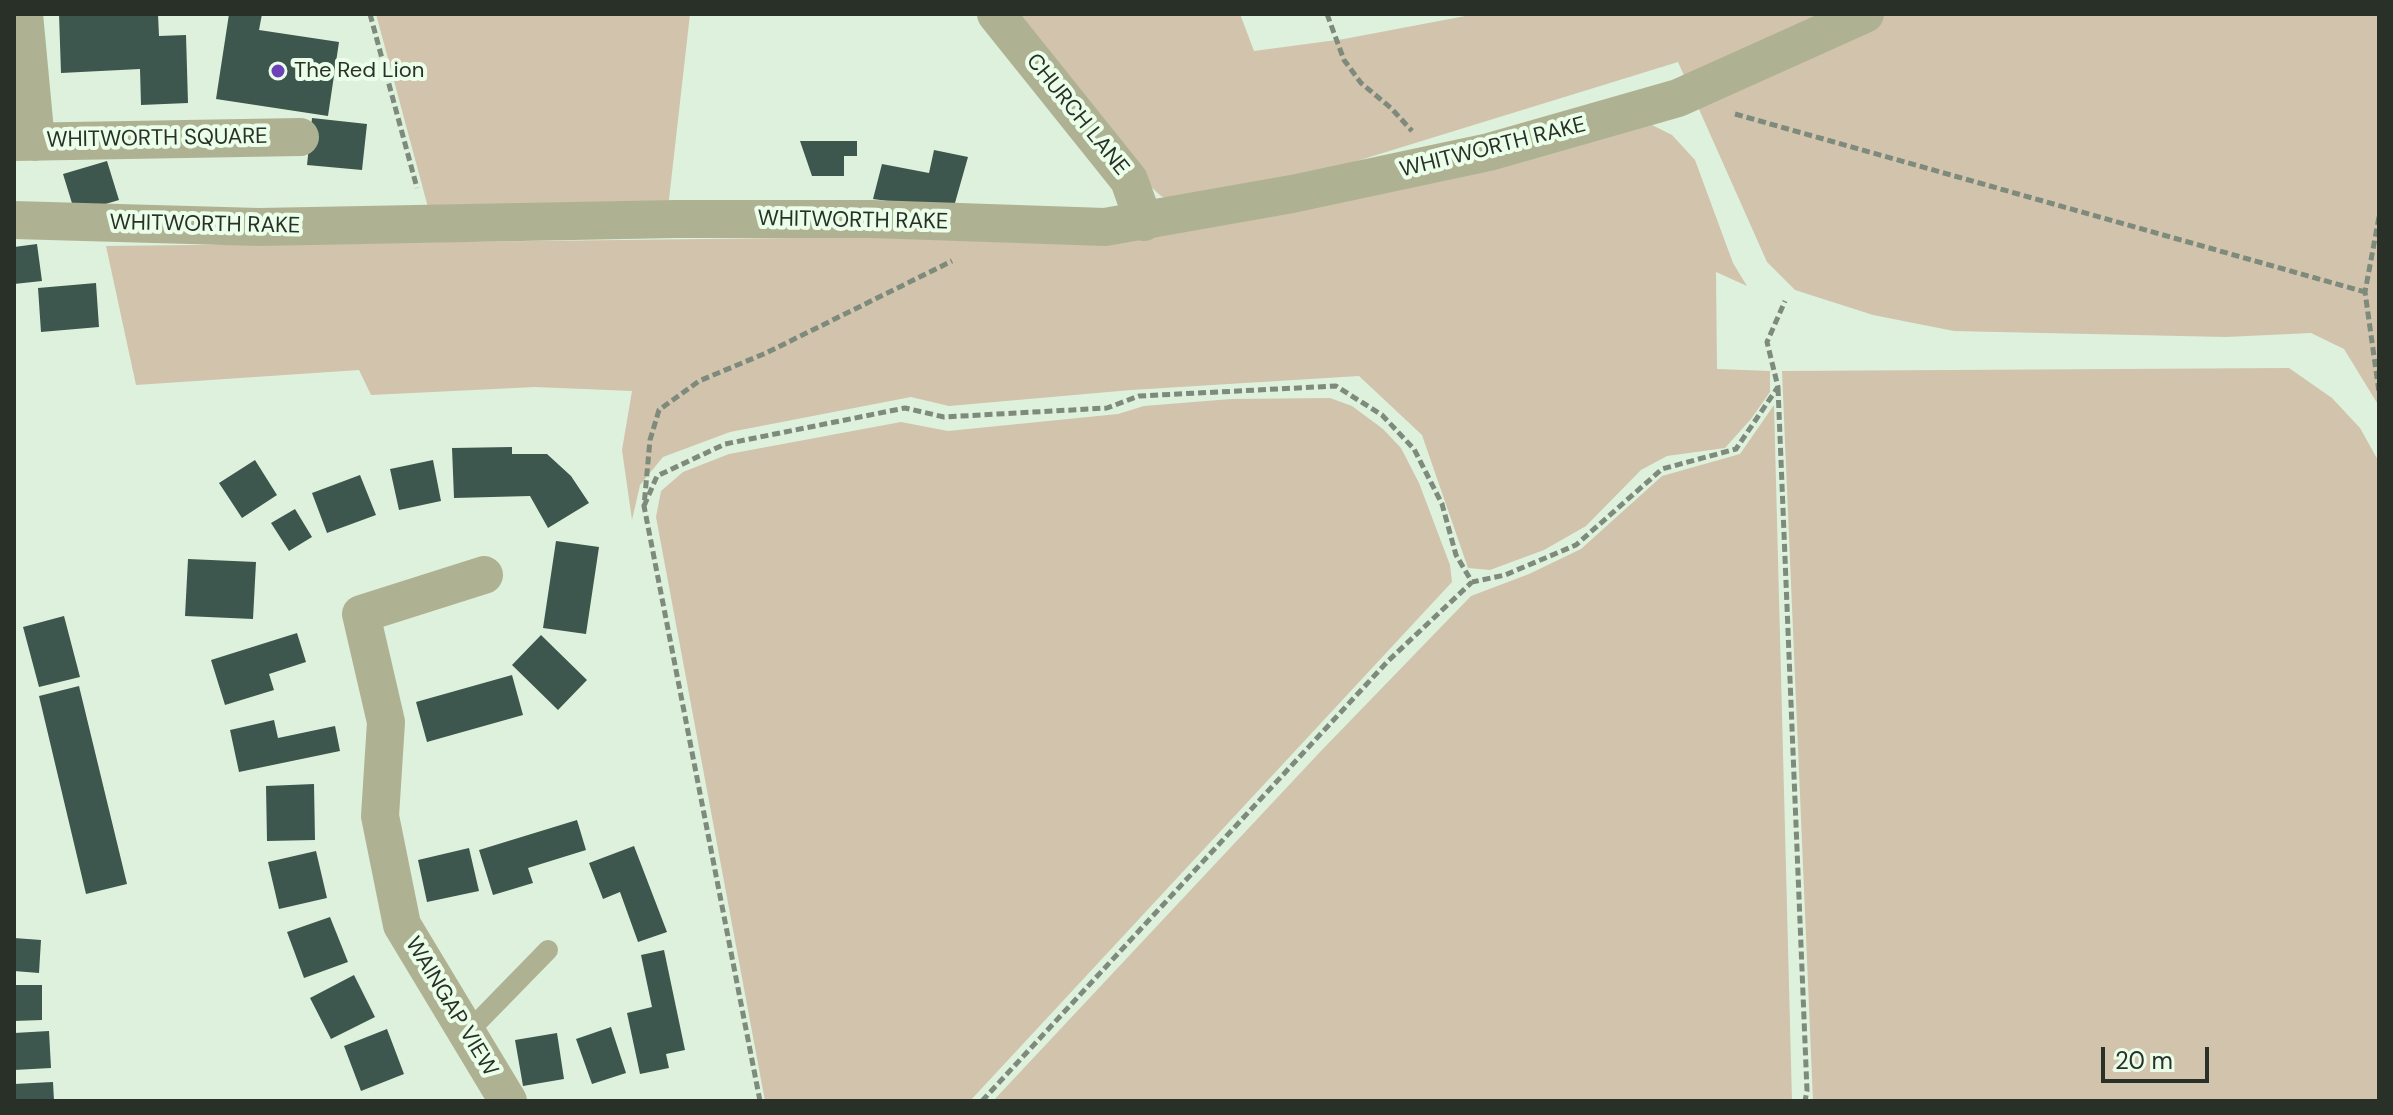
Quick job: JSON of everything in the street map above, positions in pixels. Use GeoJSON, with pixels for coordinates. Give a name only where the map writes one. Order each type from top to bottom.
{"type":"FeatureCollection","features":[{"type":"Feature","properties":{"kind":"street"},"geometry":{"type":"LineString","coordinates":[[24,14],[25,142]]}},
{"type":"Feature","properties":{"kind":"street","name":"CHURCH LANE"},"geometry":{"type":"LineString","coordinates":[[996,14],[1129,180],[1144,222]]}},
{"type":"Feature","properties":{"kind":"street","name":"WHITWORTH RAKE"},"geometry":{"type":"LineString","coordinates":[[14,220],[259,227],[676,219],[872,219],[1105,227],[1144,222],[1489,152],[1678,98],[1865,14]]}},
{"type":"Feature","properties":{"kind":"street","name":"WHITWORTH SQUARE"},"geometry":{"type":"LineString","coordinates":[[25,142],[300,137]]}},
{"type":"Feature","properties":{"kind":"street","name":"WAINGAP VIEW"},"geometry":{"type":"LineString","coordinates":[[484,575],[361,614],[386,722],[380,816],[402,925],[508,1101]]}},
{"type":"Feature","properties":{"kind":"lane"},"geometry":{"type":"LineString","coordinates":[[467,1033],[548,950]]}},
{"type":"Feature","properties":{"kind":"path"},"geometry":{"type":"LineString","coordinates":[[370,14],[420,197],[422,224]]}},
{"type":"Feature","properties":{"kind":"path"},"geometry":{"type":"LineString","coordinates":[[1327,14],[1344,60],[1361,83],[1391,108],[1412,132],[1423,166]]}},
{"type":"Feature","properties":{"kind":"path"},"geometry":{"type":"LineString","coordinates":[[1678,98],[2365,292]]}},
{"type":"Feature","properties":{"kind":"path"},"geometry":{"type":"LineString","coordinates":[[2379,217],[2365,292],[2379,392]]}},
{"type":"Feature","properties":{"kind":"path"},"geometry":{"type":"LineString","coordinates":[[760,1101],[644,506],[650,440],[659,410],[699,381],[766,353],[954,259]]}},
{"type":"Feature","properties":{"kind":"path"},"geometry":{"type":"LineString","coordinates":[[1785,301],[1767,342],[1778,387],[1805,1101]]}},
{"type":"Feature","properties":{"kind":"path"},"geometry":{"type":"LineString","coordinates":[[644,506],[657,476],[725,444],[905,408],[944,417],[1107,408],[1139,396],[1336,386],[1382,415],[1414,449],[1442,504],[1456,555],[1472,582]]}},
{"type":"Feature","properties":{"kind":"path"},"geometry":{"type":"LineString","coordinates":[[982,1101],[1388,661],[1472,582],[1505,575],[1576,545],[1662,469],[1736,449],[1778,387]]}},
{"type":"Feature","properties":{"kind":"shaded area"},"geometry":{"type":"Polygon","coordinates":[[[376,14],[690,14],[668,208],[429,211],[376,14]]]}},
{"type":"Feature","properties":{"kind":"shaded area"},"geometry":{"type":"Polygon","coordinates":[[[1014,14],[1240,14],[1254,51],[1344,39],[1476,14],[2379,14],[2379,406],[2344,349],[2311,333],[2226,337],[1954,331],[1873,315],[1795,290],[1767,262],[1678,62],[1292,181],[1182,207],[1161,196],[1138,175],[1014,14]]]}},
{"type":"Feature","properties":{"kind":"shaded area"},"geometry":{"type":"Polygon","coordinates":[[[1652,125],[1672,135],[1695,160],[1733,263],[1747,286],[1716,272],[1717,369],[1770,371],[1770,392],[1725,448],[1667,456],[1641,470],[1586,526],[1544,550],[1490,570],[1468,568],[1422,435],[1359,376],[1131,390],[949,406],[911,397],[730,432],[663,457],[640,485],[632,520],[622,450],[632,391],[535,387],[371,395],[359,370],[136,385],[106,246],[962,236],[1652,125]]]}},
{"type":"Feature","properties":{"kind":"shaded area"},"geometry":{"type":"Polygon","coordinates":[[[2289,368],[2332,398],[2360,428],[2379,462],[2379,1101],[1813,1101],[1782,371],[2289,368]]]}},
{"type":"Feature","properties":{"kind":"shaded area"},"geometry":{"type":"Polygon","coordinates":[[[1330,398],[1352,406],[1383,429],[1401,448],[1419,483],[1450,565],[1452,582],[970,1101],[765,1101],[656,517],[661,491],[683,472],[729,454],[901,422],[948,431],[1118,414],[1144,406],[1231,399],[1330,398]]]}},
{"type":"Feature","properties":{"kind":"shaded area"},"geometry":{"type":"Polygon","coordinates":[[[1774,405],[1792,1101],[993,1101],[1320,752],[1471,596],[1529,574],[1581,549],[1662,476],[1740,454],[1774,405]]]}},
{"type":"Feature","properties":{"kind":"building"},"geometry":{"type":"Polygon","coordinates":[[[59,14],[158,14],[159,36],[186,35],[188,103],[141,105],[140,69],[61,73],[59,14]]]}},
{"type":"Feature","properties":{"kind":"building","name":"The Red Lion"},"geometry":{"type":"Polygon","coordinates":[[[229,14],[262,14],[259,30],[339,42],[328,116],[216,99],[229,14]]]}},
{"type":"Feature","properties":{"kind":"building"},"geometry":{"type":"Polygon","coordinates":[[[312,118],[367,124],[362,170],[307,165],[312,118]]]}},
{"type":"Feature","properties":{"kind":"building"},"geometry":{"type":"Polygon","coordinates":[[[800,141],[857,141],[857,156],[844,156],[844,176],[812,176],[800,141]]]}},
{"type":"Feature","properties":{"kind":"building"},"geometry":{"type":"Polygon","coordinates":[[[934,150],[968,157],[953,210],[873,199],[882,164],[929,173],[934,150]]]}},
{"type":"Feature","properties":{"kind":"building"},"geometry":{"type":"Polygon","coordinates":[[[107,161],[119,200],[75,213],[63,174],[107,161]]]}},
{"type":"Feature","properties":{"kind":"building"},"geometry":{"type":"Polygon","coordinates":[[[37,244],[42,281],[14,284],[14,247],[37,244]]]}},
{"type":"Feature","properties":{"kind":"building"},"geometry":{"type":"Polygon","coordinates":[[[96,283],[99,327],[41,332],[38,288],[96,283]]]}},
{"type":"Feature","properties":{"kind":"building"},"geometry":{"type":"Polygon","coordinates":[[[512,447],[512,454],[547,454],[571,476],[589,503],[548,528],[530,496],[454,498],[452,448],[512,447]]]}},
{"type":"Feature","properties":{"kind":"building"},"geometry":{"type":"Polygon","coordinates":[[[255,460],[277,495],[242,518],[219,483],[255,460]]]}},
{"type":"Feature","properties":{"kind":"building"},"geometry":{"type":"Polygon","coordinates":[[[433,460],[441,501],[399,510],[390,469],[433,460]]]}},
{"type":"Feature","properties":{"kind":"building"},"geometry":{"type":"Polygon","coordinates":[[[360,475],[376,515],[327,533],[312,493],[360,475]]]}},
{"type":"Feature","properties":{"kind":"building"},"geometry":{"type":"Polygon","coordinates":[[[295,509],[312,537],[289,551],[271,523],[295,509]]]}},
{"type":"Feature","properties":{"kind":"building"},"geometry":{"type":"Polygon","coordinates":[[[556,541],[599,547],[586,634],[543,628],[556,541]]]}},
{"type":"Feature","properties":{"kind":"building"},"geometry":{"type":"Polygon","coordinates":[[[188,559],[256,562],[253,619],[185,616],[188,559]]]}},
{"type":"Feature","properties":{"kind":"building"},"geometry":{"type":"Polygon","coordinates":[[[64,616],[80,677],[39,687],[23,627],[64,616]]]}},
{"type":"Feature","properties":{"kind":"building"},"geometry":{"type":"Polygon","coordinates":[[[297,633],[306,662],[269,674],[274,690],[225,705],[211,660],[297,633]]]}},
{"type":"Feature","properties":{"kind":"building"},"geometry":{"type":"Polygon","coordinates":[[[541,635],[587,680],[558,710],[512,665],[541,635]]]}},
{"type":"Feature","properties":{"kind":"building"},"geometry":{"type":"Polygon","coordinates":[[[512,675],[523,715],[427,742],[416,702],[512,675]]]}},
{"type":"Feature","properties":{"kind":"building"},"geometry":{"type":"Polygon","coordinates":[[[79,686],[127,884],[86,894],[39,696],[79,686]]]}},
{"type":"Feature","properties":{"kind":"building"},"geometry":{"type":"Polygon","coordinates":[[[274,720],[278,738],[335,726],[340,751],[239,772],[230,730],[274,720]]]}},
{"type":"Feature","properties":{"kind":"building"},"geometry":{"type":"Polygon","coordinates":[[[314,784],[315,840],[267,841],[266,786],[314,784]]]}},
{"type":"Feature","properties":{"kind":"building"},"geometry":{"type":"Polygon","coordinates":[[[577,820],[586,850],[528,868],[533,883],[493,895],[479,850],[577,820]]]}},
{"type":"Feature","properties":{"kind":"building"},"geometry":{"type":"Polygon","coordinates":[[[634,846],[667,932],[638,942],[620,892],[603,899],[589,863],[634,846]]]}},
{"type":"Feature","properties":{"kind":"building"},"geometry":{"type":"Polygon","coordinates":[[[469,848],[479,891],[427,902],[418,860],[469,848]]]}},
{"type":"Feature","properties":{"kind":"building"},"geometry":{"type":"Polygon","coordinates":[[[316,851],[327,898],[279,909],[268,862],[316,851]]]}},
{"type":"Feature","properties":{"kind":"building"},"geometry":{"type":"Polygon","coordinates":[[[330,917],[348,962],[304,978],[287,932],[330,917]]]}},
{"type":"Feature","properties":{"kind":"building"},"geometry":{"type":"Polygon","coordinates":[[[14,938],[41,940],[39,973],[14,971],[14,938]]]}},
{"type":"Feature","properties":{"kind":"building"},"geometry":{"type":"Polygon","coordinates":[[[664,950],[685,1050],[666,1054],[669,1068],[640,1074],[627,1013],[652,1007],[641,955],[664,950]]]}},
{"type":"Feature","properties":{"kind":"building"},"geometry":{"type":"Polygon","coordinates":[[[354,975],[375,1017],[331,1039],[310,998],[354,975]]]}},
{"type":"Feature","properties":{"kind":"building"},"geometry":{"type":"Polygon","coordinates":[[[14,985],[42,985],[42,1020],[14,1021],[14,985]]]}},
{"type":"Feature","properties":{"kind":"building"},"geometry":{"type":"Polygon","coordinates":[[[611,1027],[626,1073],[592,1084],[576,1039],[611,1027]]]}},
{"type":"Feature","properties":{"kind":"building"},"geometry":{"type":"Polygon","coordinates":[[[387,1029],[404,1074],[361,1091],[344,1046],[387,1029]]]}},
{"type":"Feature","properties":{"kind":"building"},"geometry":{"type":"Polygon","coordinates":[[[49,1031],[51,1068],[14,1070],[14,1033],[49,1031]]]}},
{"type":"Feature","properties":{"kind":"building"},"geometry":{"type":"Polygon","coordinates":[[[557,1033],[564,1079],[523,1086],[515,1040],[557,1033]]]}},
{"type":"Feature","properties":{"kind":"building"},"geometry":{"type":"Polygon","coordinates":[[[53,1082],[54,1101],[14,1101],[14,1084],[53,1082]]]}},
{"type":"Feature","properties":{"kind":"place","name":"The Red Lion"},"geometry":{"type":"Point","coordinates":[278,71]}}]}
